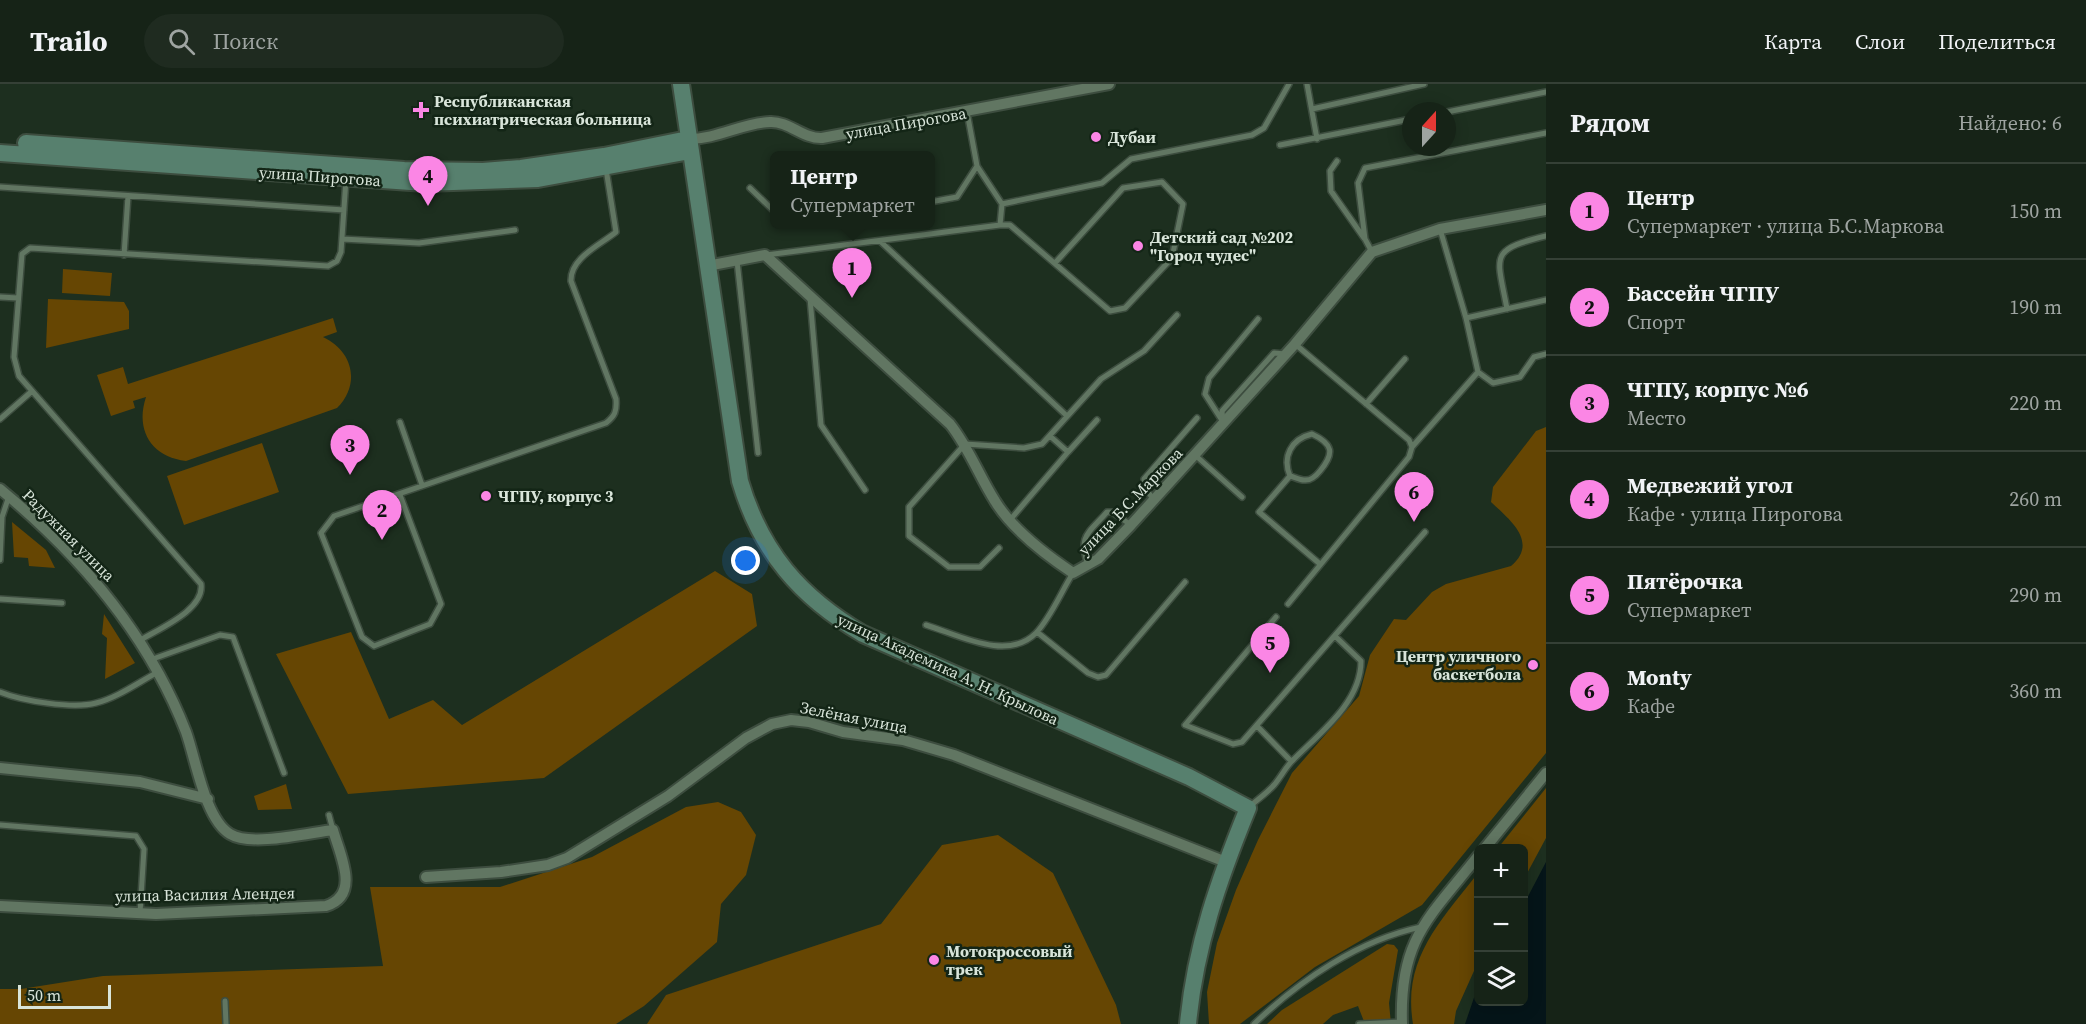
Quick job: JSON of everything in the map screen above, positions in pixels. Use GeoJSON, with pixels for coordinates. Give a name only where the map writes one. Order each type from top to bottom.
{"type":"FeatureCollection","features":[{"type":"Feature","properties":{"kind":"main road","name":"улица Академика А. Н. Крылова"},"geometry":{"type":"LineString","coordinates":[[681,84],[734,452],[746,501],[762,538],[783,569],[807,596],[830,615],[863,634],[1189,777],[1248,808]]}},
{"type":"Feature","properties":{"kind":"main road","name":"улица Пирогова"},"geometry":{"type":"LineString","coordinates":[[0,141],[346,172],[425,183],[483,183],[538,179],[606,168],[689,145]]}},
{"type":"Feature","properties":{"kind":"main road","name":"улица Пирогова"},"geometry":{"type":"LineString","coordinates":[[0,153],[346,172],[512,169],[689,145]]}},
{"type":"Feature","properties":{"kind":"main road"},"geometry":{"type":"LineString","coordinates":[[1188,1024],[1198,952],[1226,862],[1248,808]]}},
{"type":"Feature","properties":{"kind":"street","name":"улица Пирогова"},"geometry":{"type":"LineString","coordinates":[[689,145],[769,122],[782,123],[813,139],[822,138],[1109,84]]}},
{"type":"Feature","properties":{"kind":"street"},"geometry":{"type":"LineString","coordinates":[[1372,252],[1440,229],[1546,210]]}},
{"type":"Feature","properties":{"kind":"street","name":"улица Б.С.Маркова"},"geometry":{"type":"LineString","coordinates":[[765,255],[950,424],[965,444],[995,502],[1010,520],[1073,573],[1088,567],[1131,525],[1295,344],[1372,252]]}},
{"type":"Feature","properties":{"kind":"street"},"geometry":{"type":"LineString","coordinates":[[707,266],[765,255]]}},
{"type":"Feature","properties":{"kind":"street","name":"Радужная улица"},"geometry":{"type":"LineString","coordinates":[[0,489],[53,535],[105,590],[139,640],[158,672],[184,729],[216,821],[237,838],[253,840],[333,830]]}},
{"type":"Feature","properties":{"kind":"street","name":"Зелёная улица"},"geometry":{"type":"LineString","coordinates":[[426,877],[501,872],[548,865],[567,858],[668,796],[746,738],[772,724],[791,720],[809,722],[843,732],[903,740],[954,755],[1226,862]]}},
{"type":"Feature","properties":{"kind":"street"},"geometry":{"type":"LineString","coordinates":[[0,768],[130,781],[208,799]]}},
{"type":"Feature","properties":{"kind":"street"},"geometry":{"type":"LineString","coordinates":[[1489,844],[1546,773]]}},
{"type":"Feature","properties":{"kind":"street","name":"улица Василия Алендея"},"geometry":{"type":"LineString","coordinates":[[0,906],[140,913],[326,906],[337,901],[347,881],[333,830]]}},
{"type":"Feature","properties":{"kind":"street"},"geometry":{"type":"LineString","coordinates":[[1402,1023],[1401,994],[1411,946],[1421,927],[1474,862]]}},
{"type":"Feature","properties":{"kind":"lane"},"geometry":{"type":"LineString","coordinates":[[1002,204],[1102,183],[1131,159],[1252,135],[1264,128],[1289,84]]}},
{"type":"Feature","properties":{"kind":"lane"},"geometry":{"type":"LineString","coordinates":[[1307,84],[1317,139]]}},
{"type":"Feature","properties":{"kind":"lane"},"geometry":{"type":"LineString","coordinates":[[1312,109],[1424,84]]}},
{"type":"Feature","properties":{"kind":"lane"},"geometry":{"type":"LineString","coordinates":[[1456,110],[1546,92]]}},
{"type":"Feature","properties":{"kind":"lane"},"geometry":{"type":"LineString","coordinates":[[967,112],[977,166],[1002,204],[1000,225]]}},
{"type":"Feature","properties":{"kind":"lane"},"geometry":{"type":"LineString","coordinates":[[1281,145],[1402,121]]}},
{"type":"Feature","properties":{"kind":"lane"},"geometry":{"type":"LineString","coordinates":[[1365,239],[1358,183],[1365,168],[1546,133]]}},
{"type":"Feature","properties":{"kind":"lane"},"geometry":{"type":"LineString","coordinates":[[1337,161],[1330,171],[1331,191],[1372,252]]}},
{"type":"Feature","properties":{"kind":"lane"},"geometry":{"type":"LineString","coordinates":[[935,201],[957,197],[977,166]]}},
{"type":"Feature","properties":{"kind":"lane"},"geometry":{"type":"LineString","coordinates":[[400,495],[441,604],[430,624],[374,646],[362,637],[321,533],[334,516],[606,423],[614,417],[617,408],[616,399],[571,281],[571,271],[575,263],[616,232],[611,187],[606,168]]}},
{"type":"Feature","properties":{"kind":"lane"},"geometry":{"type":"LineString","coordinates":[[139,640],[194,607],[201,596],[201,584],[19,376],[14,364],[21,257],[27,249],[124,255],[140,253],[328,266],[340,256],[346,172]]}},
{"type":"Feature","properties":{"kind":"lane"},"geometry":{"type":"LineString","coordinates":[[765,255],[1010,225],[1110,310],[1125,308],[1172,258],[1183,204],[1162,182],[1123,188],[1055,263]]}},
{"type":"Feature","properties":{"kind":"lane"},"geometry":{"type":"LineString","coordinates":[[0,187],[344,210]]}},
{"type":"Feature","properties":{"kind":"lane"},"geometry":{"type":"LineString","coordinates":[[750,188],[770,207]]}},
{"type":"Feature","properties":{"kind":"lane"},"geometry":{"type":"LineString","coordinates":[[124,255],[128,196]]}},
{"type":"Feature","properties":{"kind":"lane"},"geometry":{"type":"LineString","coordinates":[[1440,229],[1466,318],[1478,372],[1493,383],[1520,377],[1534,357],[1546,354]]}},
{"type":"Feature","properties":{"kind":"lane"},"geometry":{"type":"LineString","coordinates":[[342,239],[420,243],[515,230]]}},
{"type":"Feature","properties":{"kind":"lane"},"geometry":{"type":"LineString","coordinates":[[1507,309],[1500,266],[1502,253],[1511,244],[1546,236]]}},
{"type":"Feature","properties":{"kind":"lane"},"geometry":{"type":"LineString","coordinates":[[880,241],[1067,416]]}},
{"type":"Feature","properties":{"kind":"lane"},"geometry":{"type":"LineString","coordinates":[[736,261],[758,453]]}},
{"type":"Feature","properties":{"kind":"lane"},"geometry":{"type":"LineString","coordinates":[[0,297],[18,298]]}},
{"type":"Feature","properties":{"kind":"lane"},"geometry":{"type":"LineString","coordinates":[[810,298],[821,425],[866,490]]}},
{"type":"Feature","properties":{"kind":"lane"},"geometry":{"type":"LineString","coordinates":[[1466,318],[1546,300]]}},
{"type":"Feature","properties":{"kind":"lane"},"geometry":{"type":"LineString","coordinates":[[999,548],[980,567],[949,567],[909,536],[909,507],[965,444],[1024,448],[1042,444],[1101,379],[1144,351],[1177,315]]}},
{"type":"Feature","properties":{"kind":"lane"},"geometry":{"type":"LineString","coordinates":[[1223,423],[1205,394],[1209,378],[1258,319]]}},
{"type":"Feature","properties":{"kind":"lane"},"geometry":{"type":"LineString","coordinates":[[1295,344],[1409,440],[1412,447]]}},
{"type":"Feature","properties":{"kind":"lane"},"geometry":{"type":"LineString","coordinates":[[1366,404],[1405,359]]}},
{"type":"Feature","properties":{"kind":"lane"},"geometry":{"type":"LineString","coordinates":[[1288,604],[1409,457],[1412,447],[1478,372]]}},
{"type":"Feature","properties":{"kind":"lane"},"geometry":{"type":"LineString","coordinates":[[0,419],[31,392]]}},
{"type":"Feature","properties":{"kind":"lane"},"geometry":{"type":"LineString","coordinates":[[1154,500],[1145,488],[1144,479],[1197,418]]}},
{"type":"Feature","properties":{"kind":"lane"},"geometry":{"type":"LineString","coordinates":[[1010,520],[1097,420]]}},
{"type":"Feature","properties":{"kind":"lane"},"geometry":{"type":"LineString","coordinates":[[400,422],[422,485]]}},
{"type":"Feature","properties":{"kind":"lane"},"geometry":{"type":"LineString","coordinates":[[1312,434],[1324,440],[1330,451],[1329,460],[1314,478],[1305,481],[1290,476],[1285,464],[1287,453],[1302,436],[1312,434]]}},
{"type":"Feature","properties":{"kind":"lane"},"geometry":{"type":"LineString","coordinates":[[1050,436],[1068,452]]}},
{"type":"Feature","properties":{"kind":"lane"},"geometry":{"type":"LineString","coordinates":[[1195,455],[1242,497]]}},
{"type":"Feature","properties":{"kind":"lane"},"geometry":{"type":"LineString","coordinates":[[1290,476],[1259,512],[1320,564]]}},
{"type":"Feature","properties":{"kind":"lane"},"geometry":{"type":"LineString","coordinates":[[0,560],[2,517],[9,496]]}},
{"type":"Feature","properties":{"kind":"lane"},"geometry":{"type":"LineString","coordinates":[[1088,567],[1082,547],[1084,540],[1107,512],[1112,512],[1131,525]]}},
{"type":"Feature","properties":{"kind":"lane"},"geometry":{"type":"LineString","coordinates":[[1276,617],[1185,725],[1233,744],[1242,742],[1425,532]]}},
{"type":"Feature","properties":{"kind":"lane"},"geometry":{"type":"LineString","coordinates":[[926,625],[1000,647],[1020,644],[1037,632],[1073,573]]}},
{"type":"Feature","properties":{"kind":"lane"},"geometry":{"type":"LineString","coordinates":[[1037,632],[1088,673],[1098,677],[1106,675],[1185,582]]}},
{"type":"Feature","properties":{"kind":"lane"},"geometry":{"type":"LineString","coordinates":[[0,599],[62,603]]}},
{"type":"Feature","properties":{"kind":"lane"},"geometry":{"type":"LineString","coordinates":[[150,660],[220,635],[233,637],[284,773]]}},
{"type":"Feature","properties":{"kind":"lane"},"geometry":{"type":"LineString","coordinates":[[1248,808],[1272,787],[1292,760],[1336,717],[1361,676],[1361,661],[1335,636]]}},
{"type":"Feature","properties":{"kind":"lane"},"geometry":{"type":"LineString","coordinates":[[0,692],[19,699],[90,704],[104,700],[158,672]]}},
{"type":"Feature","properties":{"kind":"lane"},"geometry":{"type":"LineString","coordinates":[[1257,726],[1292,760]]}},
{"type":"Feature","properties":{"kind":"lane"},"geometry":{"type":"LineString","coordinates":[[329,815],[333,830]]}},
{"type":"Feature","properties":{"kind":"lane"},"geometry":{"type":"LineString","coordinates":[[0,825],[136,836],[144,849],[140,913]]}},
{"type":"Feature","properties":{"kind":"lane"},"geometry":{"type":"LineString","coordinates":[[1254,1024],[1277,1002],[1345,956],[1385,936],[1421,927]]}},
{"type":"Feature","properties":{"kind":"lane"},"geometry":{"type":"LineString","coordinates":[[225,1001],[226,1024]]}},
{"type":"Feature","properties":{"kind":"lane"},"geometry":{"type":"LineString","coordinates":[[1359,1024],[1402,1023]]}},
{"type":"Feature","properties":{"kind":"shaded area"},"geometry":{"type":"Polygon","coordinates":[[[63,269],[112,273],[110,296],[62,293],[63,269]]]}},
{"type":"Feature","properties":{"kind":"shaded area"},"geometry":{"type":"Polygon","coordinates":[[[48,299],[124,302],[129,311],[129,329],[46,348],[48,299]]]}},
{"type":"Feature","properties":{"kind":"shaded area"},"geometry":{"type":"Polygon","coordinates":[[[333,318],[337,332],[323,337],[333,343],[347,359],[351,379],[345,399],[337,408],[186,461],[163,454],[149,440],[143,420],[146,397],[133,401],[135,408],[111,416],[97,375],[123,367],[128,384],[333,318]]]}},
{"type":"Feature","properties":{"kind":"shaded area"},"geometry":{"type":"Polygon","coordinates":[[[1546,427],[1546,753],[1422,905],[1315,967],[1240,1024],[1209,1024],[1207,992],[1217,943],[1236,890],[1258,840],[1292,773],[1359,696],[1370,655],[1394,619],[1406,620],[1432,592],[1446,584],[1511,566],[1519,557],[1522,540],[1513,524],[1491,502],[1493,487],[1536,431],[1546,427]]]}},
{"type":"Feature","properties":{"kind":"shaded area"},"geometry":{"type":"Polygon","coordinates":[[[262,443],[279,492],[184,525],[167,476],[262,443]]]}},
{"type":"Feature","properties":{"kind":"shaded area"},"geometry":{"type":"Polygon","coordinates":[[[12,522],[46,550],[55,568],[29,566],[28,558],[14,557],[12,522]]]}},
{"type":"Feature","properties":{"kind":"shaded area"},"geometry":{"type":"Polygon","coordinates":[[[715,571],[752,594],[757,626],[544,778],[348,794],[276,654],[351,632],[389,719],[433,700],[462,725],[715,571]]]}},
{"type":"Feature","properties":{"kind":"shaded area"},"geometry":{"type":"Polygon","coordinates":[[[104,614],[135,663],[105,679],[107,638],[102,634],[104,614]]]}},
{"type":"Feature","properties":{"kind":"shaded area"},"geometry":{"type":"Polygon","coordinates":[[[286,784],[292,809],[258,810],[254,796],[286,784]]]}},
{"type":"Feature","properties":{"kind":"shaded area"},"geometry":{"type":"Polygon","coordinates":[[[1546,788],[1546,838],[1528,872],[1528,844],[1501,844],[1546,788]]]}},
{"type":"Feature","properties":{"kind":"shaded area"},"geometry":{"type":"Polygon","coordinates":[[[718,802],[741,812],[756,835],[746,875],[721,904],[717,942],[644,1006],[616,1024],[0,1024],[0,989],[21,989],[103,976],[383,966],[370,887],[500,887],[592,857],[686,807],[718,802]]]}},
{"type":"Feature","properties":{"kind":"shaded area","name":"Мотокроссовый трек"},"geometry":{"type":"Polygon","coordinates":[[[998,835],[1053,873],[1116,1005],[1121,1024],[647,1024],[666,995],[881,924],[942,845],[998,835]]]}},
{"type":"Feature","properties":{"kind":"shaded area"},"geometry":{"type":"Polygon","coordinates":[[[1546,862],[1546,1024],[1465,1024],[1474,998],[1474,1006],[1528,1006],[1528,896],[1546,862]]]}},
{"type":"Feature","properties":{"kind":"shaded area"},"geometry":{"type":"Polygon","coordinates":[[[1474,878],[1474,971],[1456,1011],[1454,1024],[1413,1024],[1411,1001],[1413,979],[1419,960],[1438,924],[1474,878]]]}},
{"type":"Feature","properties":{"kind":"shaded area"},"geometry":{"type":"Polygon","coordinates":[[[1387,944],[1394,945],[1398,950],[1389,1003],[1391,1024],[1365,1024],[1358,1006],[1333,1015],[1323,1024],[1267,1024],[1282,1010],[1387,944]]]}},
{"type":"Feature","properties":{"kind":"place","name":"Республиканская психиатрическая больница"},"geometry":{"type":"Point","coordinates":[421,110]}},
{"type":"Feature","properties":{"kind":"place","name":"Дубаи"},"geometry":{"type":"Point","coordinates":[1096,137]}},
{"type":"Feature","properties":{"kind":"place","name":"Медвежий угол"},"geometry":{"type":"Point","coordinates":[428,206]}},
{"type":"Feature","properties":{"kind":"place","name":"Детский сад №202 \"Город чудес\""},"geometry":{"type":"Point","coordinates":[1138,246]}},
{"type":"Feature","properties":{"kind":"place","name":"Центр"},"geometry":{"type":"Point","coordinates":[852,298]}},
{"type":"Feature","properties":{"kind":"place","name":"ЧГПУ, корпус №6"},"geometry":{"type":"Point","coordinates":[350,475]}},
{"type":"Feature","properties":{"kind":"place","name":"ЧГПУ, корпус 3"},"geometry":{"type":"Point","coordinates":[486,496]}},
{"type":"Feature","properties":{"kind":"place","name":"Monty"},"geometry":{"type":"Point","coordinates":[1414,522]}},
{"type":"Feature","properties":{"kind":"place","name":"Бассейн ЧГПУ"},"geometry":{"type":"Point","coordinates":[382,540]}},
{"type":"Feature","properties":{"kind":"place","name":"Центр уличного баскетбола"},"geometry":{"type":"Point","coordinates":[1533,665]}},
{"type":"Feature","properties":{"kind":"place","name":"Пятёрочка"},"geometry":{"type":"Point","coordinates":[1270,673]}},
{"type":"Feature","properties":{"kind":"place","name":"Мотокроссовый трек"},"geometry":{"type":"Point","coordinates":[934,960]}}]}
